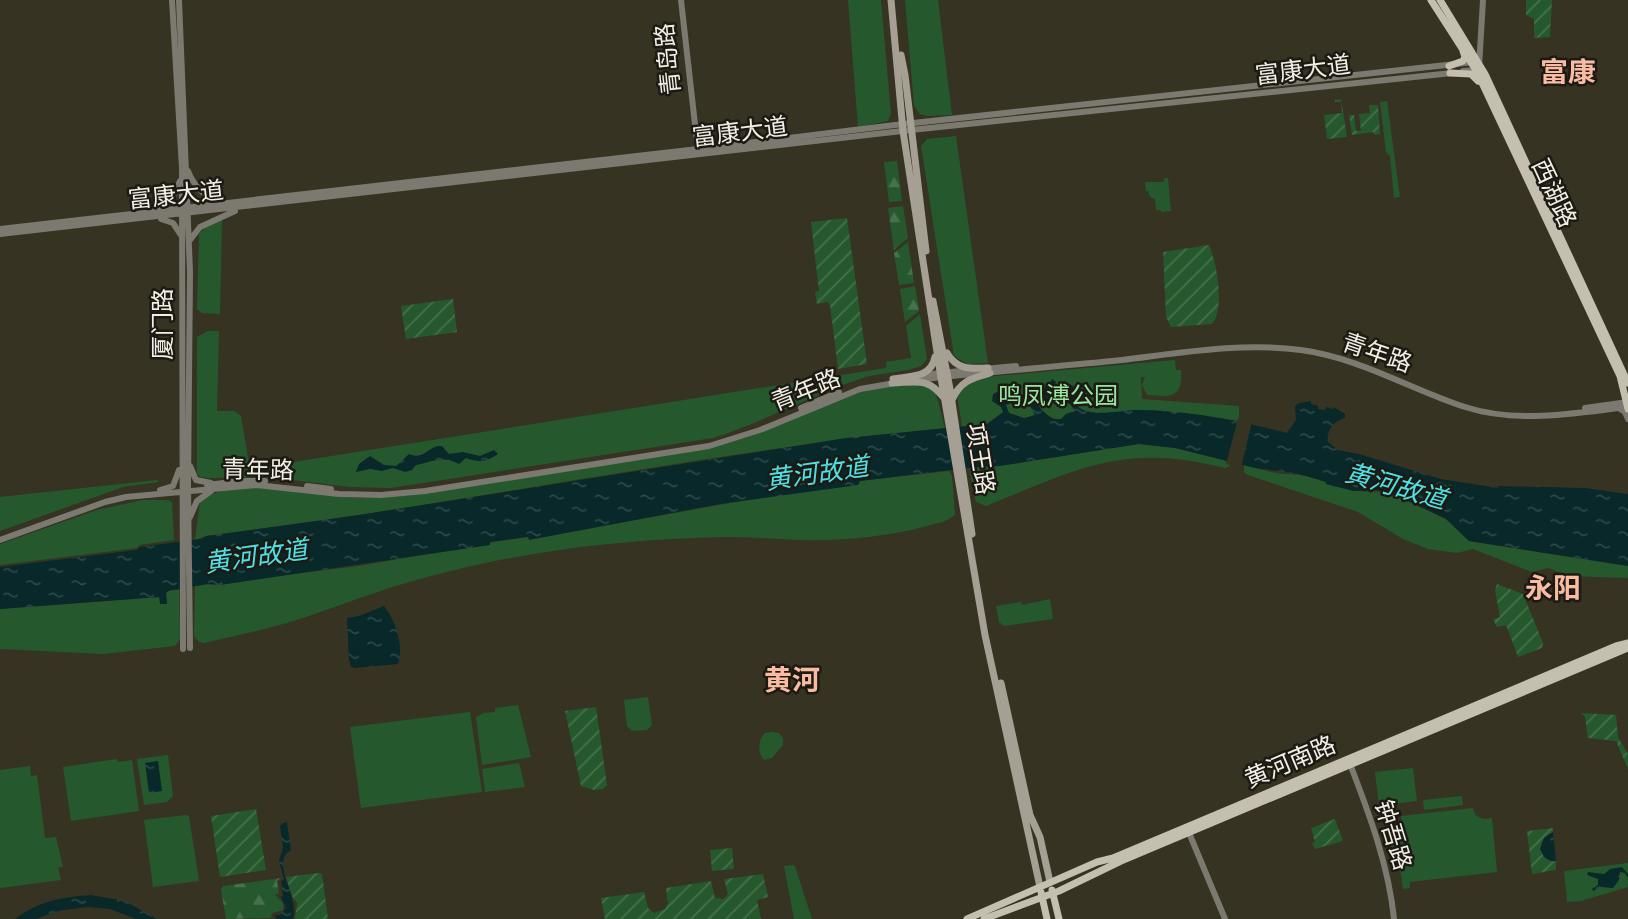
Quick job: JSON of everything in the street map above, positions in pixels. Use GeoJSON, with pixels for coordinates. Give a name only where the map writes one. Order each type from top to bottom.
{"type":"FeatureCollection","features":[{"type":"Feature","properties":{"kind":"main road","name":"项王路"},"geometry":{"type":"LineString","coordinates":[[893,0],[907,127],[985,635],[1047,919]]}},
{"type":"Feature","properties":{"kind":"main road","name":"西湖路"},"geometry":{"type":"LineString","coordinates":[[1431,0],[1476,63],[1487,93],[1625,379]]}},
{"type":"Feature","properties":{"kind":"main road","name":"西湖路"},"geometry":{"type":"LineString","coordinates":[[1440,0],[1476,63],[1625,379],[1628,406]]}},
{"type":"Feature","properties":{"kind":"main road"},"geometry":{"type":"LineString","coordinates":[[1450,69],[1465,59],[1456,38]]}},
{"type":"Feature","properties":{"kind":"main road"},"geometry":{"type":"LineString","coordinates":[[1450,69],[1474,75],[1487,93]]}},
{"type":"Feature","properties":{"kind":"main road"},"geometry":{"type":"LineString","coordinates":[[893,381],[927,373],[933,367],[940,349],[956,365],[965,369],[989,371]]}},
{"type":"Feature","properties":{"kind":"main road"},"geometry":{"type":"LineString","coordinates":[[893,381],[925,382],[949,400],[965,381],[989,371]]}},
{"type":"Feature","properties":{"kind":"main road","name":"项王路"},"geometry":{"type":"LineString","coordinates":[[962,486],[990,634],[1030,815],[1040,837],[1059,919]]}},
{"type":"Feature","properties":{"kind":"main road"},"geometry":{"type":"LineString","coordinates":[[1616,649],[1628,646]]}},
{"type":"Feature","properties":{"kind":"main road","name":"黄河南路"},"geometry":{"type":"LineString","coordinates":[[967,919],[1051,882],[1350,764],[1616,649]]}},
{"type":"Feature","properties":{"kind":"main road","name":"黄河南路"},"geometry":{"type":"LineString","coordinates":[[984,919],[1053,893],[1187,830],[1616,649]]}},
{"type":"Feature","properties":{"kind":"street","name":"厦门路"},"geometry":{"type":"LineString","coordinates":[[172,0],[184,168]]}},
{"type":"Feature","properties":{"kind":"street","name":"厦门路"},"geometry":{"type":"LineString","coordinates":[[178,0],[186,241],[186,648]]}},
{"type":"Feature","properties":{"kind":"street","name":"青岛路"},"geometry":{"type":"LineString","coordinates":[[681,0],[698,153]]}},
{"type":"Feature","properties":{"kind":"street"},"geometry":{"type":"LineString","coordinates":[[1476,63],[1483,0]]}},
{"type":"Feature","properties":{"kind":"street","name":"富康大道"},"geometry":{"type":"LineString","coordinates":[[0,232],[907,127],[1241,97],[1450,69],[1476,63]]}},
{"type":"Feature","properties":{"kind":"street"},"geometry":{"type":"LineString","coordinates":[[184,168],[199,188],[216,201],[249,204]]}},
{"type":"Feature","properties":{"kind":"street"},"geometry":{"type":"LineString","coordinates":[[149,215],[172,200],[184,168]]}},
{"type":"Feature","properties":{"kind":"street"},"geometry":{"type":"LineString","coordinates":[[149,215],[171,222],[180,230],[186,241],[208,222],[249,204]]}},
{"type":"Feature","properties":{"kind":"street","name":"青年路"},"geometry":{"type":"LineString","coordinates":[[0,538],[105,502],[143,494],[232,484],[277,486],[339,494],[381,495],[425,491],[695,449],[739,438],[860,388],[893,381],[1198,351],[1273,348],[1319,354],[1374,369],[1468,408],[1532,416],[1628,406]]}},
{"type":"Feature","properties":{"kind":"street"},"geometry":{"type":"LineString","coordinates":[[1608,407],[1621,395],[1625,379]]}},
{"type":"Feature","properties":{"kind":"street"},"geometry":{"type":"LineString","coordinates":[[1608,407],[1623,410],[1628,419]]}},
{"type":"Feature","properties":{"kind":"street"},"geometry":{"type":"LineString","coordinates":[[185,458],[199,482],[232,484]]}},
{"type":"Feature","properties":{"kind":"street"},"geometry":{"type":"LineString","coordinates":[[143,494],[173,486],[185,458]]}},
{"type":"Feature","properties":{"kind":"street"},"geometry":{"type":"LineString","coordinates":[[186,529],[197,500],[209,492],[232,484]]}},
{"type":"Feature","properties":{"kind":"street","name":"厦门路"},"geometry":{"type":"LineString","coordinates":[[185,489],[182,517],[186,529]]}},
{"type":"Feature","properties":{"kind":"street"},"geometry":{"type":"LineString","coordinates":[[143,494],[172,496],[182,517]]}},
{"type":"Feature","properties":{"kind":"street","name":"钟吾路"},"geometry":{"type":"LineString","coordinates":[[1350,764],[1384,867],[1394,919]]}},
{"type":"Feature","properties":{"kind":"street"},"geometry":{"type":"LineString","coordinates":[[1187,830],[1225,919]]}},
{"type":"Feature","properties":{"kind":"green space"},"geometry":{"type":"Polygon","coordinates":[[[848,0],[881,0],[891,114],[888,121],[858,127],[848,0]]]}},
{"type":"Feature","properties":{"kind":"green space"},"geometry":{"type":"Polygon","coordinates":[[[905,0],[938,0],[952,115],[927,116],[920,114],[914,105],[905,0]]]}},
{"type":"Feature","properties":{"kind":"green space"},"geometry":{"type":"Polygon","coordinates":[[[1526,0],[1552,0],[1550,37],[1534,38],[1534,19],[1526,15],[1526,0]]]}},
{"type":"Feature","properties":{"kind":"green space"},"geometry":{"type":"Polygon","coordinates":[[[1341,99],[1347,137],[1327,139],[1324,115],[1342,113],[1341,102],[1335,102],[1341,99]]]}},
{"type":"Feature","properties":{"kind":"green space"},"geometry":{"type":"Polygon","coordinates":[[[1387,101],[1400,197],[1394,198],[1390,156],[1386,152],[1380,102],[1387,101]]]}},
{"type":"Feature","properties":{"kind":"green space"},"geometry":{"type":"Polygon","coordinates":[[[1369,105],[1378,105],[1380,134],[1375,135],[1373,132],[1352,135],[1349,115],[1354,115],[1356,131],[1361,131],[1359,114],[1370,113],[1369,105]]]}},
{"type":"Feature","properties":{"kind":"green space"},"geometry":{"type":"Polygon","coordinates":[[[956,136],[988,363],[967,364],[954,356],[921,146],[927,139],[956,136]]]}},
{"type":"Feature","properties":{"kind":"green space"},"geometry":{"type":"Polygon","coordinates":[[[897,161],[902,201],[889,202],[884,162],[897,161]]]}},
{"type":"Feature","properties":{"kind":"green space"},"geometry":{"type":"Polygon","coordinates":[[[1164,178],[1168,178],[1171,211],[1161,212],[1156,210],[1155,199],[1146,191],[1145,182],[1164,182],[1164,178]]]}},
{"type":"Feature","properties":{"kind":"green space"},"geometry":{"type":"Polygon","coordinates":[[[903,206],[908,238],[894,250],[888,208],[903,206]]]}},
{"type":"Feature","properties":{"kind":"green space"},"geometry":{"type":"Polygon","coordinates":[[[847,218],[867,364],[838,369],[830,305],[828,302],[817,304],[815,292],[819,291],[811,222],[847,218]]]}},
{"type":"Feature","properties":{"kind":"green space"},"geometry":{"type":"Polygon","coordinates":[[[222,219],[220,314],[202,313],[197,309],[199,234],[208,225],[222,219]]]}},
{"type":"Feature","properties":{"kind":"green space"},"geometry":{"type":"Polygon","coordinates":[[[908,242],[914,283],[899,285],[894,253],[908,242]]]}},
{"type":"Feature","properties":{"kind":"green space"},"geometry":{"type":"Polygon","coordinates":[[[1209,245],[1218,286],[1216,317],[1212,324],[1171,327],[1166,317],[1163,252],[1209,245]]]}},
{"type":"Feature","properties":{"kind":"green space"},"geometry":{"type":"Polygon","coordinates":[[[915,286],[919,311],[905,322],[900,289],[915,286]]]}},
{"type":"Feature","properties":{"kind":"green space"},"geometry":{"type":"Polygon","coordinates":[[[453,299],[457,332],[406,339],[401,306],[453,299]]]}},
{"type":"Feature","properties":{"kind":"green space"},"geometry":{"type":"Polygon","coordinates":[[[920,314],[927,359],[921,366],[870,376],[844,385],[713,438],[391,488],[350,487],[268,477],[209,478],[200,477],[197,473],[197,337],[208,331],[219,331],[217,411],[234,411],[241,416],[250,469],[886,368],[886,362],[911,358],[906,326],[920,314]]]}},
{"type":"Feature","properties":{"kind":"green space","name":"鸣凤溥公园"},"geometry":{"type":"Polygon","coordinates":[[[1175,360],[1176,370],[1181,370],[1178,391],[1163,396],[1147,395],[1142,385],[1145,377],[1141,377],[1142,399],[1239,406],[1239,421],[1058,422],[1044,419],[962,427],[957,393],[974,378],[1175,360]]]}},
{"type":"Feature","properties":{"kind":"green space"},"geometry":{"type":"Polygon","coordinates":[[[920,383],[932,387],[936,394],[945,428],[760,451],[391,510],[206,536],[195,540],[200,501],[215,493],[232,489],[270,488],[350,498],[393,496],[710,448],[754,435],[867,389],[920,383]]]}},
{"type":"Feature","properties":{"kind":"green space"},"geometry":{"type":"Polygon","coordinates":[[[1139,444],[1175,448],[1227,461],[1230,466],[1225,468],[1158,458],[1129,459],[1075,471],[986,506],[976,502],[969,469],[1139,444]]]}},
{"type":"Feature","properties":{"kind":"green space"},"geometry":{"type":"Polygon","coordinates":[[[1244,465],[1274,473],[1310,477],[1354,491],[1388,492],[1446,519],[1469,541],[1628,566],[1628,578],[1569,576],[1548,568],[1532,572],[1473,549],[1457,553],[1428,549],[1403,539],[1358,512],[1248,475],[1244,472],[1244,465]]]}},
{"type":"Feature","properties":{"kind":"green space"},"geometry":{"type":"Polygon","coordinates":[[[949,471],[952,476],[955,514],[946,521],[911,530],[848,539],[690,538],[548,552],[426,577],[294,621],[255,631],[204,643],[194,636],[195,586],[359,566],[764,497],[858,485],[860,481],[949,471]]]}},
{"type":"Feature","properties":{"kind":"green space"},"geometry":{"type":"Polygon","coordinates":[[[157,480],[159,482],[123,487],[0,531],[0,497],[157,480]]]}},
{"type":"Feature","properties":{"kind":"green space"},"geometry":{"type":"Polygon","coordinates":[[[143,500],[172,502],[174,540],[139,545],[137,548],[0,565],[0,544],[97,510],[143,500]]]}},
{"type":"Feature","properties":{"kind":"green space"},"geometry":{"type":"Polygon","coordinates":[[[1497,584],[1523,594],[1543,643],[1542,648],[1518,657],[1506,625],[1497,627],[1493,619],[1500,617],[1495,590],[1497,584]]]}},
{"type":"Feature","properties":{"kind":"green space"},"geometry":{"type":"Polygon","coordinates":[[[179,590],[180,639],[175,646],[102,654],[0,649],[0,609],[160,597],[160,604],[167,603],[166,593],[179,590]]]}},
{"type":"Feature","properties":{"kind":"green space"},"geometry":{"type":"Polygon","coordinates":[[[1050,599],[1053,619],[1004,626],[999,622],[996,606],[1021,602],[1022,605],[1050,599]]]}},
{"type":"Feature","properties":{"kind":"green space"},"geometry":{"type":"Polygon","coordinates":[[[648,697],[652,725],[647,730],[632,731],[627,726],[624,700],[648,697]]]}},
{"type":"Feature","properties":{"kind":"green space"},"geometry":{"type":"Polygon","coordinates":[[[518,705],[531,757],[482,765],[476,717],[495,712],[495,708],[518,705]]]}},
{"type":"Feature","properties":{"kind":"green space"},"geometry":{"type":"Polygon","coordinates":[[[596,707],[607,785],[603,789],[594,790],[581,786],[565,711],[596,707]]]}},
{"type":"Feature","properties":{"kind":"green space"},"geometry":{"type":"Polygon","coordinates":[[[470,712],[482,792],[361,808],[350,727],[470,712]]]}},
{"type":"Feature","properties":{"kind":"green space"},"geometry":{"type":"Polygon","coordinates":[[[1581,713],[1616,715],[1618,737],[1628,754],[1628,769],[1616,741],[1588,738],[1585,717],[1581,713]]]}},
{"type":"Feature","properties":{"kind":"green space"},"geometry":{"type":"Polygon","coordinates":[[[765,733],[779,733],[783,738],[783,745],[772,758],[764,760],[759,750],[760,743],[765,733]]]}},
{"type":"Feature","properties":{"kind":"green space"},"geometry":{"type":"Polygon","coordinates":[[[168,755],[173,796],[167,802],[144,805],[137,759],[168,755]]]}},
{"type":"Feature","properties":{"kind":"green space"},"geometry":{"type":"Polygon","coordinates":[[[117,759],[118,762],[132,760],[139,811],[71,821],[63,767],[117,759]]]}},
{"type":"Feature","properties":{"kind":"green space"},"geometry":{"type":"Polygon","coordinates":[[[519,763],[525,787],[485,792],[482,769],[519,763]]]}},
{"type":"Feature","properties":{"kind":"green space"},"geometry":{"type":"Polygon","coordinates":[[[30,766],[31,776],[37,775],[45,838],[56,837],[63,867],[58,867],[61,880],[0,888],[0,770],[30,766]]]}},
{"type":"Feature","properties":{"kind":"green space"},"geometry":{"type":"Polygon","coordinates":[[[1413,768],[1417,801],[1379,806],[1375,772],[1413,768]]]}},
{"type":"Feature","properties":{"kind":"green space"},"geometry":{"type":"Polygon","coordinates":[[[1462,796],[1463,805],[1424,810],[1423,800],[1462,796]]]}},
{"type":"Feature","properties":{"kind":"green space"},"geometry":{"type":"Polygon","coordinates":[[[1473,808],[1479,818],[1492,818],[1497,872],[1410,882],[1410,888],[1403,889],[1401,874],[1389,849],[1393,834],[1389,829],[1394,823],[1397,825],[1402,821],[1401,816],[1473,808]]]}},
{"type":"Feature","properties":{"kind":"green space"},"geometry":{"type":"Polygon","coordinates":[[[256,809],[266,870],[220,877],[211,816],[256,809]]]}},
{"type":"Feature","properties":{"kind":"green space"},"geometry":{"type":"Polygon","coordinates":[[[189,816],[199,881],[153,887],[144,820],[189,816]]]}},
{"type":"Feature","properties":{"kind":"green space"},"geometry":{"type":"Polygon","coordinates":[[[1335,819],[1343,841],[1315,849],[1311,828],[1335,819]]]}},
{"type":"Feature","properties":{"kind":"green space"},"geometry":{"type":"Polygon","coordinates":[[[1553,828],[1553,832],[1544,840],[1541,850],[1545,858],[1556,861],[1556,870],[1532,874],[1527,831],[1553,828]]]}},
{"type":"Feature","properties":{"kind":"green space"},"geometry":{"type":"Polygon","coordinates":[[[732,848],[734,869],[712,871],[710,850],[732,848]]]}},
{"type":"Feature","properties":{"kind":"green space"},"geometry":{"type":"Polygon","coordinates":[[[1628,863],[1628,887],[1581,901],[1567,902],[1564,871],[1628,863]]]}},
{"type":"Feature","properties":{"kind":"green space"},"geometry":{"type":"Polygon","coordinates":[[[793,865],[812,919],[794,919],[784,866],[793,865]]]}},
{"type":"Feature","properties":{"kind":"green space"},"geometry":{"type":"Polygon","coordinates":[[[322,874],[328,919],[295,919],[297,903],[286,877],[322,874]]]}},
{"type":"Feature","properties":{"kind":"green space"},"geometry":{"type":"Polygon","coordinates":[[[763,874],[768,897],[757,900],[761,919],[605,919],[601,898],[644,892],[648,908],[654,913],[665,909],[668,903],[666,888],[711,881],[715,898],[723,899],[728,894],[724,879],[763,874]]]}},
{"type":"Feature","properties":{"kind":"green space"},"geometry":{"type":"Polygon","coordinates":[[[281,878],[277,881],[279,893],[275,895],[283,903],[283,910],[272,913],[271,918],[226,919],[221,889],[223,886],[281,878]]]}},
{"type":"Feature","properties":{"kind":"water","name":"黄河故道"},"geometry":{"type":"Polygon","coordinates":[[[1052,379],[1056,382],[1056,390],[1068,385],[1083,386],[1087,397],[1074,402],[1086,411],[1102,413],[1155,410],[1193,414],[1287,433],[1296,420],[1295,406],[1311,401],[1318,409],[1334,407],[1345,414],[1345,418],[1337,421],[1328,434],[1328,442],[1338,450],[1441,479],[1498,488],[1585,488],[1628,494],[1628,566],[1469,541],[1446,519],[1392,493],[1376,490],[1354,491],[1299,474],[1255,468],[1175,448],[1139,444],[1000,466],[860,481],[858,485],[720,504],[529,540],[528,537],[490,542],[490,545],[220,585],[207,584],[168,591],[167,604],[160,604],[159,597],[0,609],[0,567],[136,550],[140,547],[201,539],[206,536],[359,515],[846,438],[987,424],[1003,412],[1001,407],[992,401],[993,394],[1006,391],[1025,396],[1026,387],[1043,389],[1052,379]],[[1051,399],[1038,405],[1051,417],[1061,419],[1075,411],[1070,404],[1051,399]],[[1014,401],[1006,405],[1009,413],[1024,418],[1035,415],[1030,406],[1014,401]]]}},
{"type":"Feature","properties":{"kind":"water"},"geometry":{"type":"Polygon","coordinates":[[[442,446],[449,454],[463,452],[480,456],[494,450],[498,454],[483,461],[466,458],[459,464],[438,460],[416,465],[405,472],[393,468],[356,472],[359,464],[370,456],[384,465],[396,466],[409,454],[418,456],[442,446]]]}},
{"type":"Feature","properties":{"kind":"water"},"geometry":{"type":"Polygon","coordinates":[[[384,606],[398,634],[398,664],[351,667],[347,618],[384,606]]]}},
{"type":"Feature","properties":{"kind":"water"},"geometry":{"type":"Polygon","coordinates":[[[158,761],[162,791],[149,793],[145,763],[158,761]]]}},
{"type":"Feature","properties":{"kind":"water"},"geometry":{"type":"Polygon","coordinates":[[[287,822],[291,850],[283,863],[293,900],[293,919],[276,919],[275,915],[280,915],[286,908],[281,897],[281,881],[284,880],[279,860],[283,848],[280,826],[287,822]]]}},
{"type":"Feature","properties":{"kind":"water"},"geometry":{"type":"Polygon","coordinates":[[[1553,832],[1556,861],[1546,858],[1540,849],[1544,838],[1553,832]]]}},
{"type":"Feature","properties":{"kind":"water"},"geometry":{"type":"Polygon","coordinates":[[[1622,867],[1628,874],[1628,880],[1625,873],[1620,872],[1619,880],[1613,888],[1600,887],[1593,891],[1598,885],[1598,879],[1587,875],[1588,872],[1604,874],[1610,869],[1622,867]]]}},
{"type":"Feature","properties":{"kind":"water"},"geometry":{"type":"Polygon","coordinates":[[[91,895],[125,901],[157,919],[136,919],[110,909],[87,907],[58,911],[36,919],[15,919],[51,901],[91,895]]]}},
{"type":"Feature","properties":{"kind":"pier"},"geometry":{"type":"Polygon","coordinates":[[[1238,418],[1252,422],[1241,468],[1226,464],[1238,418]]]}},
{"type":"Feature","properties":{"kind":"district","name":"富康"},"geometry":{"type":"Point","coordinates":[1568,72]}},
{"type":"Feature","properties":{"kind":"district","name":"永阳"},"geometry":{"type":"Point","coordinates":[1553,588]}},
{"type":"Feature","properties":{"kind":"district","name":"黄河"},"geometry":{"type":"Point","coordinates":[792,680]}}]}
